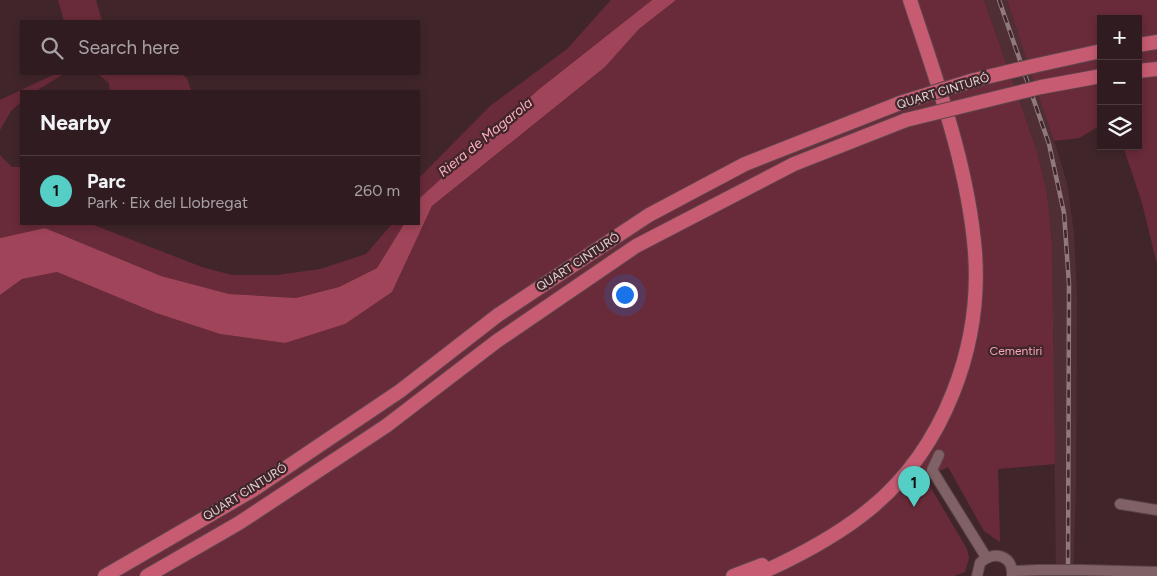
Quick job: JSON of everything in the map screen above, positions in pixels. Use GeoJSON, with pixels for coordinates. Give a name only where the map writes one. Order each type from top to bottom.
{"type":"FeatureCollection","features":[{"type":"Feature","properties":{"kind":"highway"},"geometry":{"type":"LineString","coordinates":[[754,576],[787,562],[833,535],[871,508],[892,489],[917,459],[936,428],[956,389],[971,329],[976,276],[975,251],[958,149],[910,1]]}},
{"type":"Feature","properties":{"kind":"highway"},"geometry":{"type":"LineString","coordinates":[[1142,44],[1157,42]]}},
{"type":"Feature","properties":{"kind":"highway","name":"QUART CINTURÓ"},"geometry":{"type":"LineString","coordinates":[[106,576],[253,490],[400,391],[498,315],[649,215],[744,164],[900,103],[974,80],[1097,52]]}},
{"type":"Feature","properties":{"kind":"highway"},"geometry":{"type":"LineString","coordinates":[[1142,71],[1157,69]]}},
{"type":"Feature","properties":{"kind":"highway","name":"QUART CINTURÓ"},"geometry":{"type":"LineString","coordinates":[[148,576],[239,523],[386,426],[497,341],[636,246],[794,164],[906,120],[1041,87],[1097,77]]}},
{"type":"Feature","properties":{"kind":"highway"},"geometry":{"type":"LineString","coordinates":[[733,576],[793,551],[843,519],[870,498],[899,468],[913,450],[934,416],[954,369],[968,284],[968,212]]}},
{"type":"Feature","properties":{"kind":"street"},"geometry":{"type":"LineString","coordinates":[[939,455],[932,470],[986,558]]}},
{"type":"Feature","properties":{"kind":"street"},"geometry":{"type":"LineString","coordinates":[[1120,504],[1157,510]]}},
{"type":"Feature","properties":{"kind":"street"},"geometry":{"type":"LineString","coordinates":[[977,576],[977,568],[991,555],[1005,558],[1012,573],[1038,570],[1157,572]]}},
{"type":"Feature","properties":{"kind":"shaded area"},"geometry":{"type":"Polygon","coordinates":[[[652,0],[676,0],[639,29],[605,67],[432,206],[392,292],[345,324],[285,343],[220,334],[156,313],[57,272],[22,279],[0,295],[0,238],[45,228],[161,276],[229,294],[296,298],[339,287],[377,268],[403,225],[420,225],[420,198],[538,90],[652,0]]]}},
{"type":"Feature","properties":{"kind":"shaded area"},"geometry":{"type":"Polygon","coordinates":[[[984,0],[1007,0],[1043,104],[1067,183],[1074,233],[1077,296],[1076,487],[1073,576],[1056,576],[1052,243],[1047,193],[1037,151],[984,0]]]}},
{"type":"Feature","properties":{"kind":"green space"},"geometry":{"type":"Polygon","coordinates":[[[58,0],[96,0],[102,20],[64,20],[58,0]]]}},
{"type":"Feature","properties":{"kind":"green space"},"geometry":{"type":"Polygon","coordinates":[[[611,0],[652,0],[538,90],[420,199],[420,177],[490,106],[567,49],[611,0]]]}},
{"type":"Feature","properties":{"kind":"green space","name":"Cementiri"},"geometry":{"type":"Polygon","coordinates":[[[676,0],[984,0],[1037,151],[1047,193],[1052,243],[1055,464],[998,469],[1000,542],[984,531],[948,467],[925,478],[967,549],[969,558],[965,572],[954,576],[0,576],[0,295],[22,279],[57,272],[156,313],[220,334],[285,343],[392,292],[432,206],[605,67],[639,29],[676,0]]]}},
{"type":"Feature","properties":{"kind":"green space"},"geometry":{"type":"Polygon","coordinates":[[[1007,0],[1157,0],[1157,264],[1142,203],[1124,150],[1142,150],[1142,15],[1097,15],[1097,127],[1079,138],[1054,141],[1007,0]]]}},
{"type":"Feature","properties":{"kind":"green space"},"geometry":{"type":"Polygon","coordinates":[[[53,75],[62,75],[38,90],[21,90],[53,75]]]}},
{"type":"Feature","properties":{"kind":"green space"},"geometry":{"type":"Polygon","coordinates":[[[99,75],[182,75],[187,78],[191,90],[110,90],[109,83],[99,75]]]}},
{"type":"Feature","properties":{"kind":"green space"},"geometry":{"type":"Polygon","coordinates":[[[20,91],[20,103],[11,111],[0,130],[0,100],[20,91]]]}},
{"type":"Feature","properties":{"kind":"green space"},"geometry":{"type":"Polygon","coordinates":[[[0,155],[12,167],[20,167],[20,225],[94,225],[202,267],[232,275],[277,275],[320,269],[366,254],[391,225],[403,225],[377,268],[339,287],[296,298],[229,294],[160,276],[45,228],[0,238],[0,155]]]}},
{"type":"Feature","properties":{"kind":"railway"},"geometry":{"type":"LineString","coordinates":[[999,0],[1049,144],[1064,213],[1069,284],[1068,576]]}},
{"type":"Feature","properties":{"kind":"place","name":"Parc"},"geometry":{"type":"Point","coordinates":[914,507]}},
{"type":"Feature","properties":{"kind":"water label","name":"Riera de Magarola"},"geometry":{"type":"Point","coordinates":[485,137]}}]}
